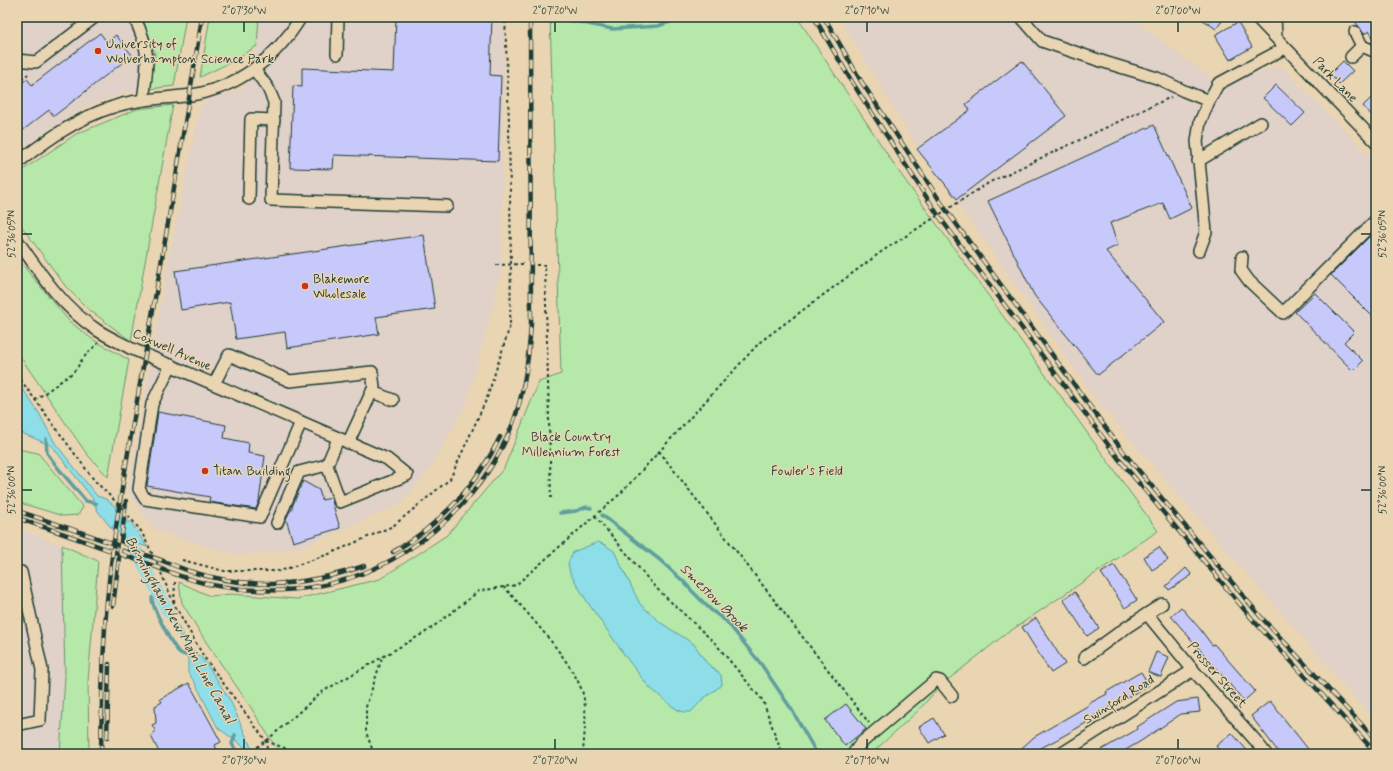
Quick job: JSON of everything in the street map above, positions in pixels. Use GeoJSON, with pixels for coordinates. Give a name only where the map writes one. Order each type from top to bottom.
{"type":"FeatureCollection","features":[{"type":"Feature","properties":{"kind":"street"},"geometry":{"type":"LineString","coordinates":[[17,60],[36,62],[95,17]]}},
{"type":"Feature","properties":{"kind":"street"},"geometry":{"type":"LineString","coordinates":[[134,17],[145,44],[147,57],[148,69],[143,100]]}},
{"type":"Feature","properties":{"kind":"street"},"geometry":{"type":"LineString","coordinates":[[17,163],[49,139],[74,123],[95,113],[115,106],[143,100],[191,95],[229,84],[248,74],[277,50],[293,31],[301,17]]}},
{"type":"Feature","properties":{"kind":"street"},"geometry":{"type":"LineString","coordinates":[[337,54],[338,17]]}},
{"type":"Feature","properties":{"kind":"street"},"geometry":{"type":"LineString","coordinates":[[1021,17],[1042,41],[1157,78],[1209,101]]}},
{"type":"Feature","properties":{"kind":"street","name":"Park Lane"},"geometry":{"type":"LineString","coordinates":[[1256,17],[1376,142]]}},
{"type":"Feature","properties":{"kind":"street"},"geometry":{"type":"LineString","coordinates":[[1275,17],[1276,37]]}},
{"type":"Feature","properties":{"kind":"street"},"geometry":{"type":"LineString","coordinates":[[1355,32],[1362,46],[1376,52]]}},
{"type":"Feature","properties":{"kind":"street"},"geometry":{"type":"LineString","coordinates":[[1351,57],[1362,46]]}},
{"type":"Feature","properties":{"kind":"street"},"geometry":{"type":"LineString","coordinates":[[1199,251],[1206,232],[1198,161],[1197,141],[1200,122],[1218,84],[1285,48]]}},
{"type":"Feature","properties":{"kind":"street"},"geometry":{"type":"LineString","coordinates":[[254,69],[262,78],[272,95],[274,102],[271,200],[448,206]]}},
{"type":"Feature","properties":{"kind":"street"},"geometry":{"type":"LineString","coordinates":[[249,199],[251,119],[274,120]]}},
{"type":"Feature","properties":{"kind":"street"},"geometry":{"type":"LineString","coordinates":[[1198,161],[1261,123]]}},
{"type":"Feature","properties":{"kind":"street"},"geometry":{"type":"LineString","coordinates":[[1242,257],[1241,270],[1249,281],[1283,312],[1376,220]]}},
{"type":"Feature","properties":{"kind":"street","name":"Coxwell Avenue"},"geometry":{"type":"LineString","coordinates":[[17,240],[45,279],[63,300],[78,315],[106,336],[387,459],[406,475],[340,502],[327,465]]}},
{"type":"Feature","properties":{"kind":"street"},"geometry":{"type":"LineString","coordinates":[[214,384],[229,355],[290,380],[372,372],[374,387],[370,397],[343,441],[327,465],[299,472],[277,523]]}},
{"type":"Feature","properties":{"kind":"street"},"geometry":{"type":"LineString","coordinates":[[171,365],[152,404],[139,489],[145,499],[260,517],[301,422]]}},
{"type":"Feature","properties":{"kind":"street"},"geometry":{"type":"LineString","coordinates":[[370,397],[393,400]]}},
{"type":"Feature","properties":{"kind":"street"},"geometry":{"type":"LineString","coordinates":[[17,724],[40,720],[42,683],[42,670],[21,572]]}},
{"type":"Feature","properties":{"kind":"street"},"geometry":{"type":"LineString","coordinates":[[1084,658],[1127,626],[1162,604]]}},
{"type":"Feature","properties":{"kind":"street","name":"Prosser Street"},"geometry":{"type":"LineString","coordinates":[[1147,614],[1193,670],[1266,754]]}},
{"type":"Feature","properties":{"kind":"street","name":"Swinford Road"},"geometry":{"type":"LineString","coordinates":[[1061,754],[1193,670]]}},
{"type":"Feature","properties":{"kind":"street"},"geometry":{"type":"LineString","coordinates":[[853,754],[861,743],[936,680],[940,681],[952,696]]}},
{"type":"Feature","properties":{"kind":"path"},"geometry":{"type":"LineString","coordinates":[[505,17],[509,123],[510,264]]}},
{"type":"Feature","properties":{"kind":"path"},"geometry":{"type":"LineString","coordinates":[[17,83],[28,74]]}},
{"type":"Feature","properties":{"kind":"path"},"geometry":{"type":"LineString","coordinates":[[247,754],[266,741],[322,692],[429,630],[479,591],[516,584],[621,493],[760,342],[881,252],[990,182],[1184,91]]}},
{"type":"Feature","properties":{"kind":"path"},"geometry":{"type":"LineString","coordinates":[[496,265],[523,264]]}},
{"type":"Feature","properties":{"kind":"path"},"geometry":{"type":"LineString","coordinates":[[536,265],[545,265],[551,498]]}},
{"type":"Feature","properties":{"kind":"path"},"geometry":{"type":"LineString","coordinates":[[35,400],[71,374],[83,358],[106,336]]}},
{"type":"Feature","properties":{"kind":"path"},"geometry":{"type":"LineString","coordinates":[[17,375],[94,480],[123,509],[141,530],[174,604],[204,657],[266,741],[267,750],[270,754]]}},
{"type":"Feature","properties":{"kind":"path"},"geometry":{"type":"LineString","coordinates":[[659,452],[875,731]]}},
{"type":"Feature","properties":{"kind":"path"},"geometry":{"type":"LineString","coordinates":[[595,516],[655,586],[715,643],[762,701],[782,754]]}},
{"type":"Feature","properties":{"kind":"path"},"geometry":{"type":"LineString","coordinates":[[174,604],[175,582]]}},
{"type":"Feature","properties":{"kind":"path"},"geometry":{"type":"LineString","coordinates":[[503,587],[566,660],[579,683],[584,698],[585,723],[583,754]]}},
{"type":"Feature","properties":{"kind":"path"},"geometry":{"type":"LineString","coordinates":[[374,754],[366,732],[366,707],[382,656]]}},
{"type":"Feature","properties":{"kind":"path"},"geometry":{"type":"LineString","coordinates":[[266,741],[300,754]]}},
{"type":"Feature","properties":{"kind":"shaded area","name":"University of Wolverhampton Science Park"},"geometry":{"type":"Polygon","coordinates":[[[17,17],[185,17],[174,86],[129,92],[84,107],[17,151],[17,17]]]}},
{"type":"Feature","properties":{"kind":"shaded area"},"geometry":{"type":"Polygon","coordinates":[[[259,17],[505,17],[501,273],[467,403],[430,469],[400,504],[302,547],[239,556],[153,529],[128,491],[170,252],[200,109],[206,100],[245,88],[257,46],[259,17]]]}},
{"type":"Feature","properties":{"kind":"shaded area"},"geometry":{"type":"Polygon","coordinates":[[[839,17],[1130,17],[1208,76],[1216,87],[1280,65],[1376,163],[1376,704],[1368,713],[1098,402],[911,137],[839,17]]]}},
{"type":"Feature","properties":{"kind":"shaded area"},"geometry":{"type":"Polygon","coordinates":[[[17,528],[62,545],[65,677],[60,754],[17,754],[17,528]]]}},
{"type":"Feature","properties":{"kind":"green space"},"geometry":{"type":"Polygon","coordinates":[[[142,17],[186,17],[174,86],[150,89],[155,53],[142,17]]]}},
{"type":"Feature","properties":{"kind":"green space"},"geometry":{"type":"Polygon","coordinates":[[[210,17],[259,17],[257,46],[227,64],[200,77],[210,17]]]}},
{"type":"Feature","properties":{"kind":"green space","name":"Fowler's Field"},"geometry":{"type":"Polygon","coordinates":[[[550,17],[797,17],[897,169],[1158,531],[1003,636],[939,687],[920,709],[871,754],[280,754],[182,603],[179,582],[210,596],[230,594],[297,599],[380,579],[447,535],[504,468],[539,382],[561,374],[550,17]]]}},
{"type":"Feature","properties":{"kind":"green space"},"geometry":{"type":"Polygon","coordinates":[[[173,105],[131,341],[87,308],[66,287],[17,220],[17,174],[76,134],[137,109],[173,105]]]}},
{"type":"Feature","properties":{"kind":"green space"},"geometry":{"type":"Polygon","coordinates":[[[17,258],[69,321],[92,339],[129,360],[108,477],[86,453],[17,352],[17,258]]]}},
{"type":"Feature","properties":{"kind":"green space"},"geometry":{"type":"Polygon","coordinates":[[[17,449],[38,453],[83,507],[78,515],[63,516],[17,502],[17,449]]]}},
{"type":"Feature","properties":{"kind":"green space"},"geometry":{"type":"Polygon","coordinates":[[[62,545],[98,561],[88,681],[89,754],[60,754],[65,677],[62,545]]]}},
{"type":"Feature","properties":{"kind":"water"},"geometry":{"type":"Polygon","coordinates":[[[17,381],[39,413],[55,443],[97,496],[106,499],[116,507],[112,529],[97,510],[93,499],[52,446],[17,431],[17,381]]]}},
{"type":"Feature","properties":{"kind":"water"},"geometry":{"type":"Polygon","coordinates":[[[127,519],[133,525],[147,547],[125,539],[127,519]]]}},
{"type":"Feature","properties":{"kind":"water"},"geometry":{"type":"Polygon","coordinates":[[[598,542],[614,551],[640,604],[661,623],[694,644],[706,662],[721,675],[722,685],[703,699],[691,712],[678,710],[648,686],[588,603],[570,573],[568,563],[573,552],[598,542]]]}},
{"type":"Feature","properties":{"kind":"water"},"geometry":{"type":"Polygon","coordinates":[[[152,596],[165,600],[190,649],[202,658],[214,675],[230,700],[254,754],[218,728],[194,681],[188,673],[188,650],[161,603],[152,596]]]}},
{"type":"Feature","properties":{"kind":"building"},"geometry":{"type":"Polygon","coordinates":[[[396,17],[492,17],[490,75],[501,76],[498,161],[334,155],[333,169],[290,168],[293,86],[302,87],[302,68],[394,72],[396,17]]]}},
{"type":"Feature","properties":{"kind":"building"},"geometry":{"type":"Polygon","coordinates":[[[1199,17],[1225,17],[1216,29],[1199,17]]]}},
{"type":"Feature","properties":{"kind":"building"},"geometry":{"type":"Polygon","coordinates":[[[1352,17],[1371,17],[1376,23],[1376,42],[1369,31],[1364,34],[1352,17]]]}},
{"type":"Feature","properties":{"kind":"building"},"geometry":{"type":"Polygon","coordinates":[[[1238,22],[1252,47],[1230,60],[1215,35],[1238,22]]]}},
{"type":"Feature","properties":{"kind":"building"},"geometry":{"type":"Polygon","coordinates":[[[100,33],[107,42],[116,35],[132,55],[54,116],[49,110],[17,135],[17,86],[27,79],[32,85],[100,33]]]}},
{"type":"Feature","properties":{"kind":"building"},"geometry":{"type":"Polygon","coordinates":[[[1022,61],[1066,116],[957,199],[917,149],[970,110],[966,104],[1022,61]]]}},
{"type":"Feature","properties":{"kind":"building"},"geometry":{"type":"Polygon","coordinates":[[[1343,61],[1353,71],[1339,84],[1330,74],[1343,61]]]}},
{"type":"Feature","properties":{"kind":"building"},"geometry":{"type":"Polygon","coordinates":[[[1276,85],[1305,113],[1292,126],[1263,98],[1276,85]]]}},
{"type":"Feature","properties":{"kind":"building"},"geometry":{"type":"Polygon","coordinates":[[[1376,93],[1376,120],[1363,106],[1376,93]]]}},
{"type":"Feature","properties":{"kind":"building"},"geometry":{"type":"Polygon","coordinates":[[[1154,125],[1192,208],[1170,219],[1163,203],[1110,223],[1118,245],[1106,251],[1164,322],[1098,375],[1034,295],[988,201],[1154,125]]]}},
{"type":"Feature","properties":{"kind":"building"},"geometry":{"type":"Polygon","coordinates":[[[1376,230],[1376,320],[1331,275],[1376,230]]]}},
{"type":"Feature","properties":{"kind":"building","name":"Blakemore Wholesale"},"geometry":{"type":"Polygon","coordinates":[[[424,235],[435,309],[376,317],[379,334],[287,348],[285,332],[236,339],[230,302],[181,310],[175,271],[424,235]]]}},
{"type":"Feature","properties":{"kind":"building"},"geometry":{"type":"Polygon","coordinates":[[[1315,293],[1354,332],[1344,342],[1363,361],[1353,371],[1295,312],[1315,293]]]}},
{"type":"Feature","properties":{"kind":"building","name":"Titan Building"},"geometry":{"type":"Polygon","coordinates":[[[158,412],[226,425],[224,438],[249,443],[248,453],[265,456],[259,501],[256,509],[209,502],[210,497],[147,486],[158,412]]]}},
{"type":"Feature","properties":{"kind":"building"},"geometry":{"type":"Polygon","coordinates":[[[303,481],[319,490],[322,500],[331,498],[340,528],[293,542],[286,519],[292,510],[303,481]]]}},
{"type":"Feature","properties":{"kind":"building"},"geometry":{"type":"Polygon","coordinates":[[[1159,547],[1168,560],[1152,570],[1144,557],[1159,547]]]}},
{"type":"Feature","properties":{"kind":"building"},"geometry":{"type":"Polygon","coordinates":[[[1114,565],[1137,600],[1125,608],[1101,573],[1114,565]]]}},
{"type":"Feature","properties":{"kind":"building"},"geometry":{"type":"Polygon","coordinates":[[[1186,568],[1192,575],[1169,590],[1166,586],[1186,568]]]}},
{"type":"Feature","properties":{"kind":"building"},"geometry":{"type":"Polygon","coordinates":[[[1075,592],[1099,628],[1087,636],[1063,599],[1075,592]]]}},
{"type":"Feature","properties":{"kind":"building"},"geometry":{"type":"Polygon","coordinates":[[[1181,607],[1212,645],[1214,644],[1255,691],[1244,701],[1171,616],[1181,607]]]}},
{"type":"Feature","properties":{"kind":"building"},"geometry":{"type":"Polygon","coordinates":[[[1036,618],[1065,664],[1051,673],[1022,627],[1036,618]]]}},
{"type":"Feature","properties":{"kind":"building"},"geometry":{"type":"Polygon","coordinates":[[[1156,652],[1169,657],[1161,677],[1148,672],[1156,652]]]}},
{"type":"Feature","properties":{"kind":"building"},"geometry":{"type":"Polygon","coordinates":[[[1141,672],[1149,685],[1092,717],[1093,719],[1029,754],[1015,754],[1034,737],[1089,705],[1088,704],[1107,694],[1106,692],[1141,672]]]}},
{"type":"Feature","properties":{"kind":"building"},"geometry":{"type":"Polygon","coordinates":[[[189,683],[221,742],[215,745],[217,750],[210,754],[160,754],[151,736],[155,730],[152,725],[156,723],[155,706],[162,702],[160,699],[189,683]]]}},
{"type":"Feature","properties":{"kind":"building"},"geometry":{"type":"Polygon","coordinates":[[[1198,699],[1200,712],[1181,714],[1119,754],[1094,754],[1138,729],[1137,727],[1176,702],[1198,699]]]}},
{"type":"Feature","properties":{"kind":"building"},"geometry":{"type":"Polygon","coordinates":[[[1270,701],[1312,754],[1280,754],[1251,716],[1270,701]]]}},
{"type":"Feature","properties":{"kind":"building"},"geometry":{"type":"Polygon","coordinates":[[[846,704],[866,729],[845,746],[825,720],[846,704]]]}},
{"type":"Feature","properties":{"kind":"building"},"geometry":{"type":"Polygon","coordinates":[[[934,718],[944,734],[929,743],[919,727],[934,718]]]}},
{"type":"Feature","properties":{"kind":"building"},"geometry":{"type":"Polygon","coordinates":[[[1232,733],[1250,754],[1222,754],[1216,746],[1232,733]]]}},
{"type":"Feature","properties":{"kind":"waterway"},"geometry":{"type":"LineString","coordinates":[[569,20],[612,29],[658,26],[684,17]]}},
{"type":"Feature","properties":{"kind":"waterway"},"geometry":{"type":"LineString","coordinates":[[46,439],[47,453],[58,468],[86,501],[98,504]]}},
{"type":"Feature","properties":{"kind":"waterway","name":"Birmingham New Main Line Canal"},"geometry":{"type":"LineString","coordinates":[[103,506],[121,526],[130,539],[168,612]]}},
{"type":"Feature","properties":{"kind":"waterway","name":"Smestow Brook"},"geometry":{"type":"LineString","coordinates":[[560,513],[576,511],[586,507],[591,508]]}},
{"type":"Feature","properties":{"kind":"waterway","name":"Smestow Brook"},"geometry":{"type":"LineString","coordinates":[[602,515],[660,560],[711,610],[726,621],[761,664],[792,710],[817,754]]}},
{"type":"Feature","properties":{"kind":"waterway"},"geometry":{"type":"LineString","coordinates":[[158,593],[152,598],[155,609],[163,626],[176,649],[183,654],[191,656]]}},
{"type":"Feature","properties":{"kind":"waterway"},"geometry":{"type":"LineString","coordinates":[[235,735],[232,744],[238,754]]}},
{"type":"Feature","properties":{"kind":"railway"},"geometry":{"type":"LineString","coordinates":[[101,754],[105,630],[112,556],[125,470],[177,172],[202,17]]}},
{"type":"Feature","properties":{"kind":"railway"},"geometry":{"type":"LineString","coordinates":[[17,518],[199,582],[241,589],[277,590],[313,587],[346,579],[377,567],[407,551],[434,531],[459,508],[481,482],[499,453],[513,423],[521,399],[528,361],[531,323],[530,17]]}},
{"type":"Feature","properties":{"kind":"railway"},"geometry":{"type":"LineString","coordinates":[[814,17],[852,82],[938,215],[1118,458],[1253,620],[1376,753]]}},
{"type":"Feature","properties":{"kind":"railway"},"geometry":{"type":"LineString","coordinates":[[824,17],[861,81],[946,210],[1125,454],[1260,616],[1376,740]]}},
{"type":"Feature","properties":{"kind":"railway"},"geometry":{"type":"LineString","coordinates":[[393,552],[426,530],[455,503],[480,472],[500,437]]}},
{"type":"Feature","properties":{"kind":"railway"},"geometry":{"type":"LineString","coordinates":[[113,606],[126,501]]}},
{"type":"Feature","properties":{"kind":"railway"},"geometry":{"type":"LineString","coordinates":[[17,511],[189,571],[230,580],[262,584],[307,581],[364,566]]}},
{"type":"Feature","properties":{"kind":"railway"},"geometry":{"type":"LineString","coordinates":[[107,738],[109,664]]}},
{"type":"Feature","properties":{"kind":"place","name":"University of Wolverhampton Science Park"},"geometry":{"type":"Point","coordinates":[98,51]}},
{"type":"Feature","properties":{"kind":"place","name":"Blakemore Wholesale"},"geometry":{"type":"Point","coordinates":[305,286]}},
{"type":"Feature","properties":{"kind":"place","name":"Titan Building"},"geometry":{"type":"Point","coordinates":[205,471]}},
{"type":"Feature","properties":{"kind":"park label","name":"Black Country Millennium Forest"},"geometry":{"type":"Point","coordinates":[571,444]}}]}
